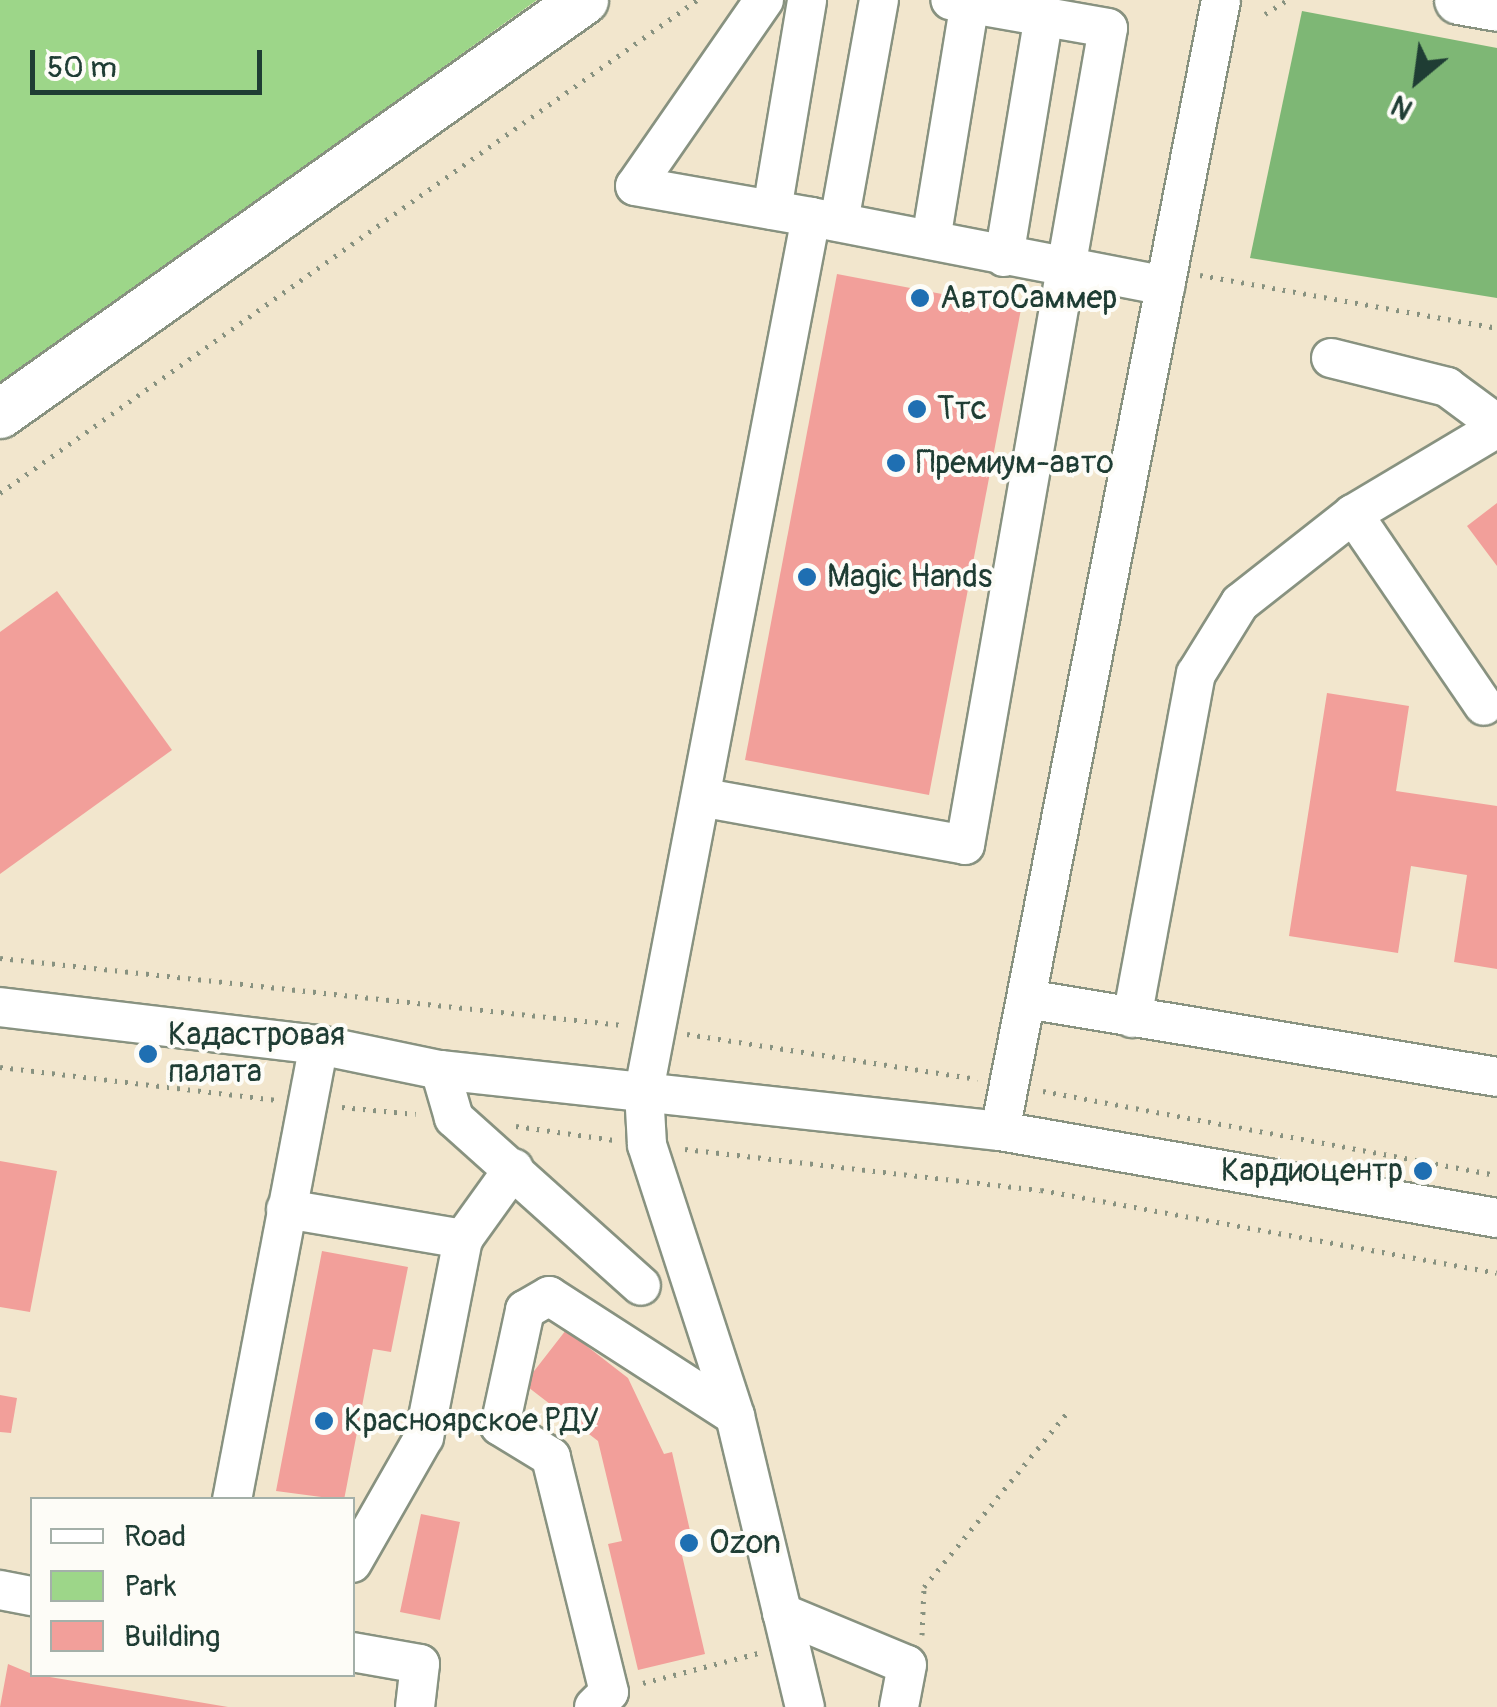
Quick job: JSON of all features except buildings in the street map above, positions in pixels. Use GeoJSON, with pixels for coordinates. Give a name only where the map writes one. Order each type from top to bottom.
{"type":"FeatureCollection","features":[{"type":"Feature","properties":{"kind":"main road"},"geometry":{"type":"LineString","coordinates":[[0,414],[584,0]]}},
{"type":"Feature","properties":{"kind":"main road"},"geometry":{"type":"LineString","coordinates":[[1459,0],[1497,7]]}},
{"type":"Feature","properties":{"kind":"lane"},"geometry":{"type":"LineString","coordinates":[[764,0],[636,186],[1069,269],[1166,278]]}},
{"type":"Feature","properties":{"kind":"lane"},"geometry":{"type":"LineString","coordinates":[[772,210],[807,0]]}},
{"type":"Feature","properties":{"kind":"lane"},"geometry":{"type":"LineString","coordinates":[[805,1707],[734,1416],[646,1145],[644,1091],[825,220],[878,0]]}},
{"type":"Feature","properties":{"kind":"lane"},"geometry":{"type":"LineString","coordinates":[[1000,1132],[1221,0]]}},
{"type":"Feature","properties":{"kind":"lane"},"geometry":{"type":"LineString","coordinates":[[705,798],[964,845],[1069,269],[1108,28],[960,2],[931,240]]}},
{"type":"Feature","properties":{"kind":"lane"},"geometry":{"type":"LineString","coordinates":[[1004,257],[1044,16]]}},
{"type":"Feature","properties":{"kind":"lane"},"geometry":{"type":"LineString","coordinates":[[1132,1018],[1196,674],[1240,603],[1353,514],[1497,426],[1447,386],[1331,358]]}},
{"type":"Feature","properties":{"kind":"lane"},"geometry":{"type":"LineString","coordinates":[[1353,514],[1484,706]]}},
{"type":"Feature","properties":{"kind":"lane"},"geometry":{"type":"LineString","coordinates":[[1026,999],[1497,1077]]}},
{"type":"Feature","properties":{"kind":"lane"},"geometry":{"type":"LineString","coordinates":[[0,1006],[320,1045],[440,1070],[1000,1132],[1497,1218]]}},
{"type":"Feature","properties":{"kind":"lane"},"geometry":{"type":"LineString","coordinates":[[233,1497],[302,1104],[320,1045]]}},
{"type":"Feature","properties":{"kind":"lane"},"geometry":{"type":"LineString","coordinates":[[440,1070],[454,1118],[641,1286]]}},
{"type":"Feature","properties":{"kind":"lane"},"geometry":{"type":"LineString","coordinates":[[355,1558],[424,1437],[463,1239],[514,1168]]}},
{"type":"Feature","properties":{"kind":"lane"},"geometry":{"type":"LineString","coordinates":[[286,1209],[463,1239]]}},
{"type":"Feature","properties":{"kind":"lane"},"geometry":{"type":"LineString","coordinates":[[602,1700],[551,1456],[500,1426],[524,1310],[549,1296],[734,1416]]}},
{"type":"Feature","properties":{"kind":"lane"},"geometry":{"type":"LineString","coordinates":[[786,1629],[906,1665],[899,1707]]}},
{"type":"Feature","properties":{"kind":"lane"},"geometry":{"type":"LineString","coordinates":[[355,1653],[420,1664],[414,1707]]}},
{"type":"Feature","properties":{"kind":"path"},"geometry":{"type":"LineString","coordinates":[[0,492],[696,0]]}},
{"type":"Feature","properties":{"kind":"path"},"geometry":{"type":"LineString","coordinates":[[1265,14],[1287,0]]}},
{"type":"Feature","properties":{"kind":"path"},"geometry":{"type":"LineString","coordinates":[[1166,278],[1497,328]]}},
{"type":"Feature","properties":{"kind":"path"},"geometry":{"type":"LineString","coordinates":[[0,958],[657,1029],[1009,1084],[1497,1175]]}},
{"type":"Feature","properties":{"kind":"path"},"geometry":{"type":"LineString","coordinates":[[0,1068],[454,1118]]}},
{"type":"Feature","properties":{"kind":"path"},"geometry":{"type":"LineString","coordinates":[[512,1126],[1041,1190],[1497,1273]]}},
{"type":"Feature","properties":{"kind":"path"},"geometry":{"type":"LineString","coordinates":[[921,1646],[924,1588],[1067,1413]]}},
{"type":"Feature","properties":{"kind":"path"},"geometry":{"type":"LineString","coordinates":[[602,1700],[786,1629]]}},
{"type":"Feature","properties":{"kind":"green space"},"geometry":{"type":"Polygon","coordinates":[[[0,0],[537,0],[0,385],[0,0]]]}},
{"type":"Feature","properties":{"kind":"green space"},"geometry":{"type":"Polygon","coordinates":[[[1302,11],[1497,48],[1497,298],[1250,258],[1302,11]]]}},
{"type":"Feature","properties":{"kind":"place","name":"АвтоСаммер"},"geometry":{"type":"Point","coordinates":[920,298]}},
{"type":"Feature","properties":{"kind":"place","name":"Ттс"},"geometry":{"type":"Point","coordinates":[917,409]}},
{"type":"Feature","properties":{"kind":"place","name":"Премиум-авто"},"geometry":{"type":"Point","coordinates":[896,463]}},
{"type":"Feature","properties":{"kind":"place","name":"Magic Hands"},"geometry":{"type":"Point","coordinates":[807,577]}},
{"type":"Feature","properties":{"kind":"place","name":"Кадастровая палата"},"geometry":{"type":"Point","coordinates":[148,1054]}},
{"type":"Feature","properties":{"kind":"place","name":"Кардиоцентр"},"geometry":{"type":"Point","coordinates":[1423,1171]}},
{"type":"Feature","properties":{"kind":"place","name":"Красноярское РДУ"},"geometry":{"type":"Point","coordinates":[324,1421]}},
{"type":"Feature","properties":{"kind":"place","name":"Ozon"},"geometry":{"type":"Point","coordinates":[689,1543]}}]}
